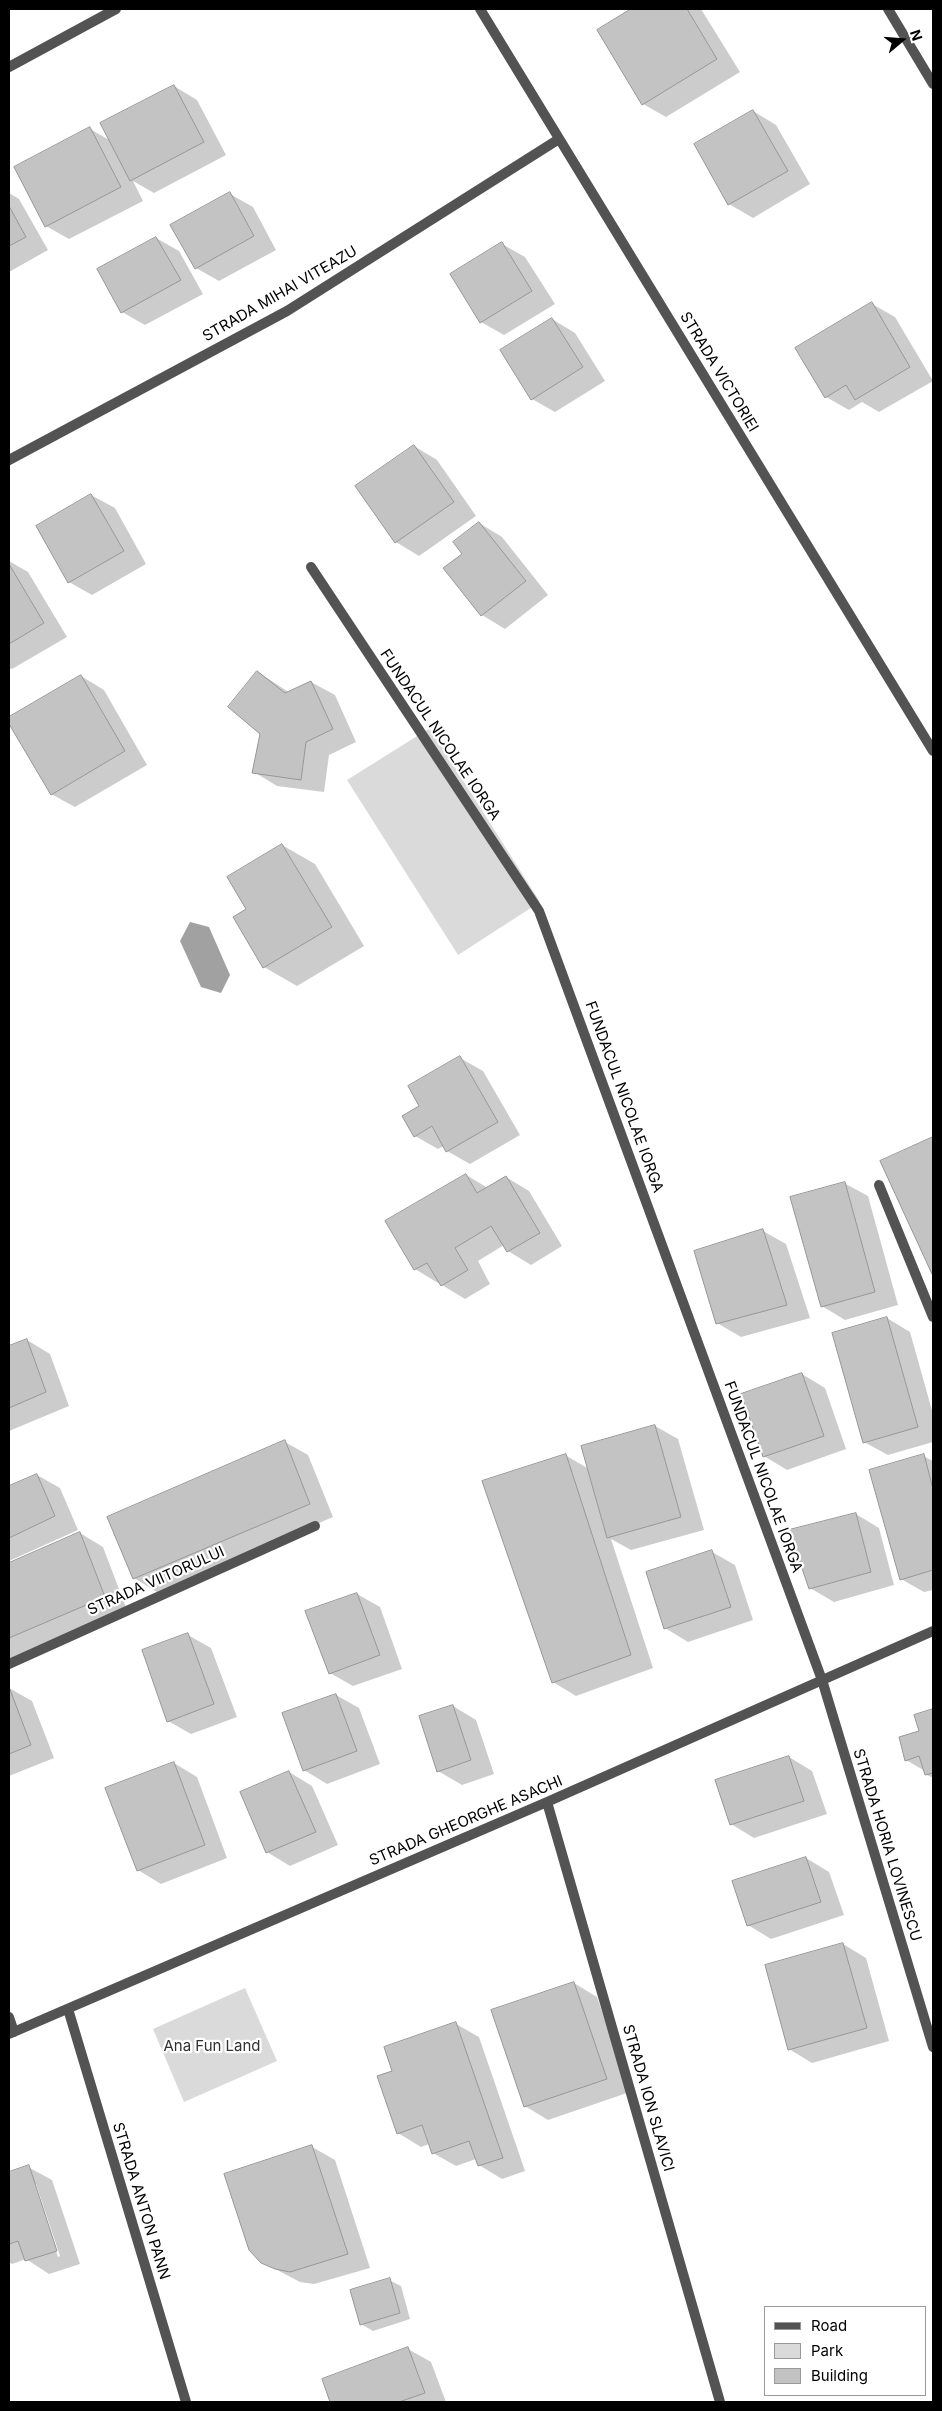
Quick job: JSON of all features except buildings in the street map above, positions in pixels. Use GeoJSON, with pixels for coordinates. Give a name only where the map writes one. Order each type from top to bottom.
{"type":"FeatureCollection","features":[{"type":"Feature","properties":{"kind":"street"},"geometry":{"type":"LineString","coordinates":[[9,67],[116,9]]}},
{"type":"Feature","properties":{"kind":"street","name":"STRADA VICTORIEI"},"geometry":{"type":"LineString","coordinates":[[480,9],[933,751]]}},
{"type":"Feature","properties":{"kind":"street"},"geometry":{"type":"LineString","coordinates":[[888,9],[933,84]]}},
{"type":"Feature","properties":{"kind":"street","name":"STRADA MIHAI VITEAZU"},"geometry":{"type":"LineString","coordinates":[[9,460],[287,310],[559,140]]}},
{"type":"Feature","properties":{"kind":"street","name":"FUNDACUL NICOLAE IORGA"},"geometry":{"type":"LineString","coordinates":[[311,567],[540,911],[822,1680]]}},
{"type":"Feature","properties":{"kind":"street"},"geometry":{"type":"LineString","coordinates":[[879,1185],[933,1317]]}},
{"type":"Feature","properties":{"kind":"street","name":"STRADA VIITORULUI"},"geometry":{"type":"LineString","coordinates":[[9,1664],[315,1526]]}},
{"type":"Feature","properties":{"kind":"street","name":"STRADA GHEORGHE ASACHI"},"geometry":{"type":"LineString","coordinates":[[11,2033],[547,1802],[933,1632]]}},
{"type":"Feature","properties":{"kind":"street","name":"STRADA HORIA LOVINESCU"},"geometry":{"type":"LineString","coordinates":[[822,1680],[933,2047]]}},
{"type":"Feature","properties":{"kind":"street","name":"STRADA ION SLAVICI"},"geometry":{"type":"LineString","coordinates":[[547,1802],[720,2402]]}},
{"type":"Feature","properties":{"kind":"street","name":"STRADA ANTON PANN"},"geometry":{"type":"LineString","coordinates":[[68,2009],[186,2402]]}},
{"type":"Feature","properties":{"kind":"street"},"geometry":{"type":"LineString","coordinates":[[9,2017],[11,2033]]}},
{"type":"Feature","properties":{"kind":"green space"},"geometry":{"type":"Polygon","coordinates":[[[430,728],[540,902],[458,955],[347,780],[430,728]]]}},
{"type":"Feature","properties":{"kind":"green space","name":"Ana Fun Land"},"geometry":{"type":"Polygon","coordinates":[[[245,1988],[277,2061],[184,2102],[153,2029],[245,1988]]]}},
{"type":"Feature","properties":{"kind":"shaded area"},"geometry":{"type":"Polygon","coordinates":[[[190,922],[209,927],[230,975],[221,993],[201,987],[180,941],[190,922]]]}}]}
